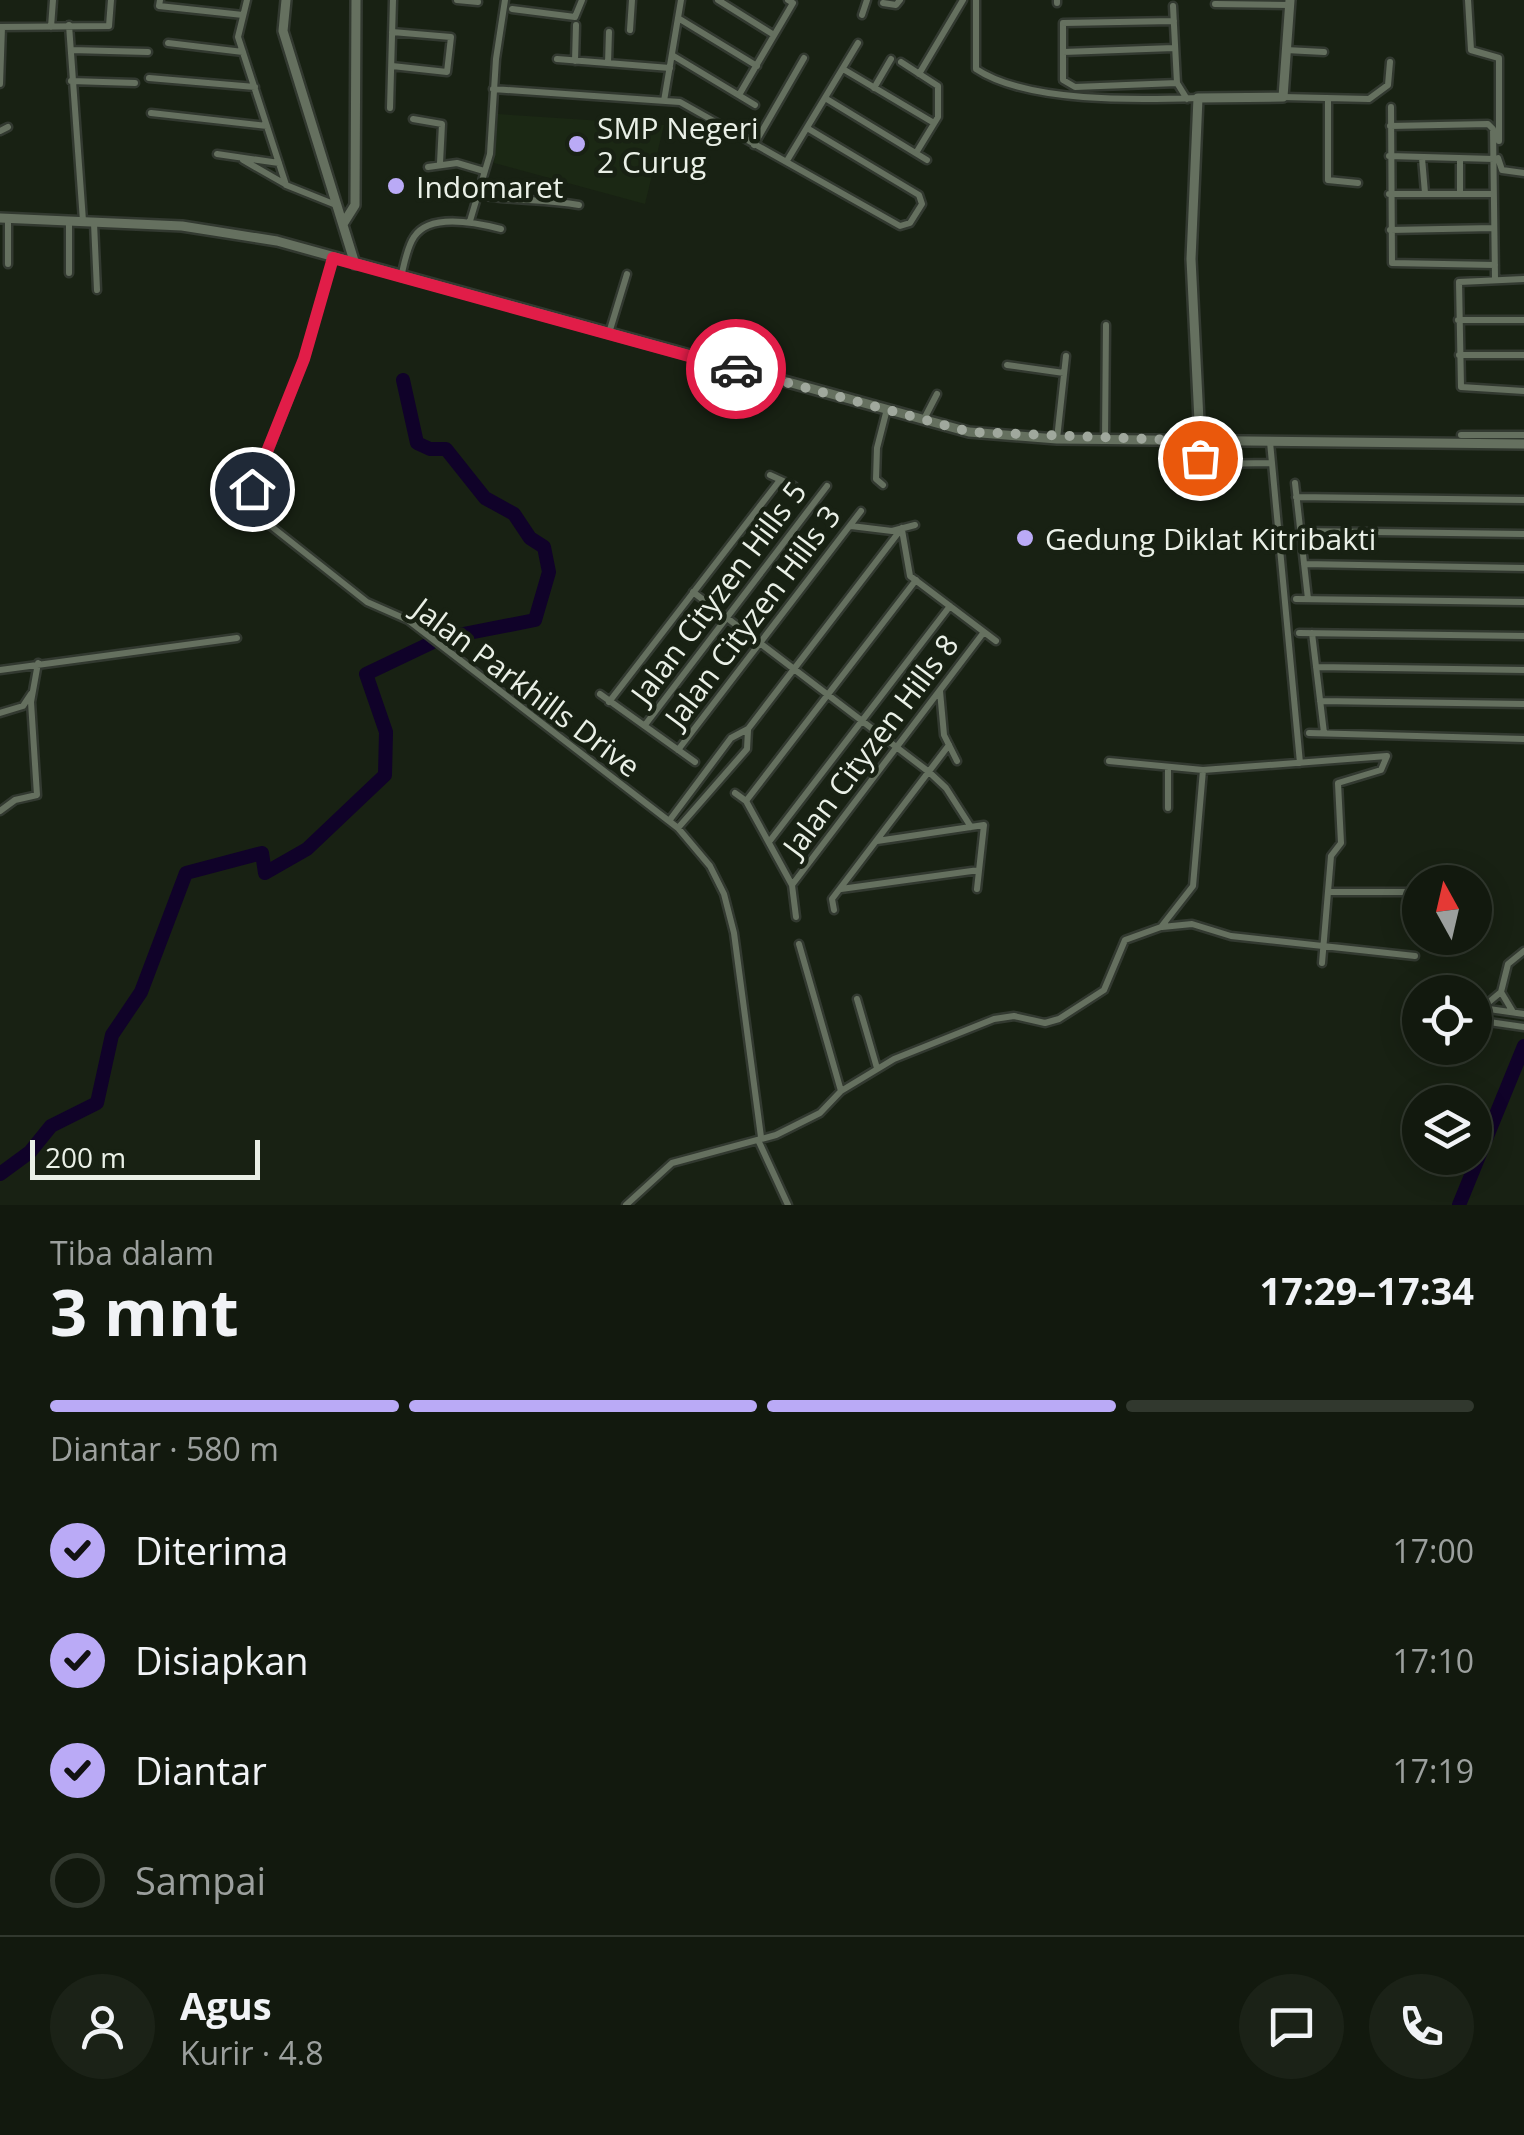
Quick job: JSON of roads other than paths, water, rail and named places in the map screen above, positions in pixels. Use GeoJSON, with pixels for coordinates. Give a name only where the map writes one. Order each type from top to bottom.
{"type":"FeatureCollection","features":[{"type":"Feature","properties":{"kind":"street"},"geometry":{"type":"LineString","coordinates":[[51,27],[53,0]]}},
{"type":"Feature","properties":{"kind":"street"},"geometry":{"type":"LineString","coordinates":[[0,84],[1,28],[111,25],[110,0]]}},
{"type":"Feature","properties":{"kind":"street"},"geometry":{"type":"LineString","coordinates":[[160,0],[159,6],[244,16]]}},
{"type":"Feature","properties":{"kind":"street"},"geometry":{"type":"LineString","coordinates":[[247,0],[238,37],[286,185]]}},
{"type":"Feature","properties":{"kind":"street"},"geometry":{"type":"LineString","coordinates":[[286,0],[283,31],[355,264]]}},
{"type":"Feature","properties":{"kind":"street"},"geometry":{"type":"LineString","coordinates":[[343,224],[355,205],[356,0]]}},
{"type":"Feature","properties":{"kind":"street"},"geometry":{"type":"LineString","coordinates":[[390,108],[393,0]]}},
{"type":"Feature","properties":{"kind":"street"},"geometry":{"type":"LineString","coordinates":[[456,0],[478,2]]}},
{"type":"Feature","properties":{"kind":"street"},"geometry":{"type":"LineString","coordinates":[[470,221],[490,154],[505,0]]}},
{"type":"Feature","properties":{"kind":"street"},"geometry":{"type":"LineString","coordinates":[[512,9],[574,17],[582,0]]}},
{"type":"Feature","properties":{"kind":"street"},"geometry":{"type":"LineString","coordinates":[[630,30],[632,0]]}},
{"type":"Feature","properties":{"kind":"street"},"geometry":{"type":"LineString","coordinates":[[664,101],[682,0]]}},
{"type":"Feature","properties":{"kind":"street"},"geometry":{"type":"LineString","coordinates":[[718,0],[774,35]]}},
{"type":"Feature","properties":{"kind":"street"},"geometry":{"type":"LineString","coordinates":[[739,95],[793,3],[788,0]]}},
{"type":"Feature","properties":{"kind":"street"},"geometry":{"type":"LineString","coordinates":[[862,14],[867,0]]}},
{"type":"Feature","properties":{"kind":"street"},"geometry":{"type":"LineString","coordinates":[[882,3],[896,5],[900,0]]}},
{"type":"Feature","properties":{"kind":"street"},"geometry":{"type":"LineString","coordinates":[[920,74],[963,0]]}},
{"type":"Feature","properties":{"kind":"street"},"geometry":{"type":"LineString","coordinates":[[976,0],[976,69],[994,81],[1030,92],[1368,99],[1385,89],[1390,62]]}},
{"type":"Feature","properties":{"kind":"street"},"geometry":{"type":"LineString","coordinates":[[1468,0],[1470,48],[1499,58],[1499,166],[1524,173]]}},
{"type":"Feature","properties":{"kind":"street"},"geometry":{"type":"LineString","coordinates":[[1215,4],[1290,2],[1283,97]]}},
{"type":"Feature","properties":{"kind":"street"},"geometry":{"type":"LineString","coordinates":[[1173,6],[1177,84],[1192,98],[1191,258],[1204,464],[1272,464]]}},
{"type":"Feature","properties":{"kind":"street"},"geometry":{"type":"LineString","coordinates":[[678,18],[756,66]]}},
{"type":"Feature","properties":{"kind":"street"},"geometry":{"type":"LineString","coordinates":[[1174,20],[1065,22],[1063,52],[1066,85],[1177,84]]}},
{"type":"Feature","properties":{"kind":"street"},"geometry":{"type":"LineString","coordinates":[[575,61],[576,25]]}},
{"type":"Feature","properties":{"kind":"street"},"geometry":{"type":"LineString","coordinates":[[69,26],[71,81],[97,290]]}},
{"type":"Feature","properties":{"kind":"street"},"geometry":{"type":"LineString","coordinates":[[392,32],[451,37],[447,72],[392,66]]}},
{"type":"Feature","properties":{"kind":"street"},"geometry":{"type":"LineString","coordinates":[[608,63],[609,32]]}},
{"type":"Feature","properties":{"kind":"street"},"geometry":{"type":"LineString","coordinates":[[168,44],[243,52]]}},
{"type":"Feature","properties":{"kind":"street"},"geometry":{"type":"LineString","coordinates":[[788,159],[858,44]]}},
{"type":"Feature","properties":{"kind":"street"},"geometry":{"type":"LineString","coordinates":[[1063,52],[1174,48]]}},
{"type":"Feature","properties":{"kind":"street"},"geometry":{"type":"LineString","coordinates":[[71,50],[148,52]]}},
{"type":"Feature","properties":{"kind":"street"},"geometry":{"type":"LineString","coordinates":[[1286,50],[1324,52]]}},
{"type":"Feature","properties":{"kind":"street"},"geometry":{"type":"LineString","coordinates":[[672,55],[755,104]]}},
{"type":"Feature","properties":{"kind":"street"},"geometry":{"type":"LineString","coordinates":[[754,144],[804,58]]}},
{"type":"Feature","properties":{"kind":"street"},"geometry":{"type":"LineString","coordinates":[[557,59],[670,68]]}},
{"type":"Feature","properties":{"kind":"street"},"geometry":{"type":"LineString","coordinates":[[874,88],[891,59]]}},
{"type":"Feature","properties":{"kind":"street"},"geometry":{"type":"LineString","coordinates":[[901,62],[938,86],[934,123],[916,153]]}},
{"type":"Feature","properties":{"kind":"street"},"geometry":{"type":"LineString","coordinates":[[843,69],[934,123]]}},
{"type":"Feature","properties":{"kind":"street"},"geometry":{"type":"LineString","coordinates":[[149,78],[255,87]]}},
{"type":"Feature","properties":{"kind":"street"},"geometry":{"type":"LineString","coordinates":[[71,81],[136,83]]}},
{"type":"Feature","properties":{"kind":"street"},"geometry":{"type":"LineString","coordinates":[[494,89],[689,105],[900,226],[910,223],[922,198],[807,128]]}},
{"type":"Feature","properties":{"kind":"street"},"geometry":{"type":"LineString","coordinates":[[825,98],[927,160]]}},
{"type":"Feature","properties":{"kind":"street"},"geometry":{"type":"LineString","coordinates":[[1328,101],[1326,176],[1332,182],[1358,184]]}},
{"type":"Feature","properties":{"kind":"street"},"geometry":{"type":"LineString","coordinates":[[1390,107],[1392,263],[1495,265]]}},
{"type":"Feature","properties":{"kind":"street"},"geometry":{"type":"LineString","coordinates":[[152,112],[267,126]]}},
{"type":"Feature","properties":{"kind":"street"},"geometry":{"type":"LineString","coordinates":[[413,118],[442,124],[440,163]]}},
{"type":"Feature","properties":{"kind":"street"},"geometry":{"type":"LineString","coordinates":[[1390,126],[1488,124],[1495,136],[1495,278]]}},
{"type":"Feature","properties":{"kind":"street"},"geometry":{"type":"LineString","coordinates":[[217,154],[279,163]]}},
{"type":"Feature","properties":{"kind":"street"},"geometry":{"type":"LineString","coordinates":[[1389,156],[1494,159]]}},
{"type":"Feature","properties":{"kind":"street"},"geometry":{"type":"LineString","coordinates":[[238,157],[320,202],[337,205]]}},
{"type":"Feature","properties":{"kind":"street"},"geometry":{"type":"LineString","coordinates":[[1422,158],[1425,193]]}},
{"type":"Feature","properties":{"kind":"street"},"geometry":{"type":"LineString","coordinates":[[1460,158],[1460,194]]}},
{"type":"Feature","properties":{"kind":"street"},"geometry":{"type":"LineString","coordinates":[[428,167],[440,163],[484,171]]}},
{"type":"Feature","properties":{"kind":"street"},"geometry":{"type":"LineString","coordinates":[[1389,194],[1493,194]]}},
{"type":"Feature","properties":{"kind":"street"},"geometry":{"type":"LineString","coordinates":[[478,195],[522,203],[538,198],[579,205]]}},
{"type":"Feature","properties":{"kind":"street"},"geometry":{"type":"LineString","coordinates":[[8,264],[4,218],[227,232],[970,432],[1057,439],[1270,442],[1506,440],[1524,436]]}},
{"type":"Feature","properties":{"kind":"street"},"geometry":{"type":"LineString","coordinates":[[69,221],[69,273]]}},
{"type":"Feature","properties":{"kind":"street"},"geometry":{"type":"LineString","coordinates":[[400,278],[416,234],[435,226],[470,221],[501,229]]}},
{"type":"Feature","properties":{"kind":"street"},"geometry":{"type":"LineString","coordinates":[[1390,230],[1494,228]]}},
{"type":"Feature","properties":{"kind":"street","name":"Jalan Parkhills Drive"},"geometry":{"type":"LineString","coordinates":[[333,258],[304,359],[252,489],[256,515],[368,602],[408,620],[669,821],[710,866],[724,894],[734,933],[760,1139],[788,1205]]}},
{"type":"Feature","properties":{"kind":"street"},"geometry":{"type":"LineString","coordinates":[[1459,265],[1459,384],[1464,390],[1524,391]]}},
{"type":"Feature","properties":{"kind":"street"},"geometry":{"type":"LineString","coordinates":[[608,335],[627,274]]}},
{"type":"Feature","properties":{"kind":"street"},"geometry":{"type":"LineString","coordinates":[[1459,282],[1524,279]]}},
{"type":"Feature","properties":{"kind":"street"},"geometry":{"type":"LineString","coordinates":[[1458,320],[1524,320]]}},
{"type":"Feature","properties":{"kind":"street"},"geometry":{"type":"LineString","coordinates":[[1105,440],[1106,325]]}},
{"type":"Feature","properties":{"kind":"street"},"geometry":{"type":"LineString","coordinates":[[1459,356],[1524,355]]}},
{"type":"Feature","properties":{"kind":"street"},"geometry":{"type":"LineString","coordinates":[[1057,439],[1066,356]]}},
{"type":"Feature","properties":{"kind":"street"},"geometry":{"type":"LineString","coordinates":[[1008,365],[1064,373]]}},
{"type":"Feature","properties":{"kind":"street"},"geometry":{"type":"LineString","coordinates":[[923,420],[937,394]]}},
{"type":"Feature","properties":{"kind":"street"},"geometry":{"type":"LineString","coordinates":[[883,485],[877,482],[875,464],[887,410]]}},
{"type":"Feature","properties":{"kind":"street"},"geometry":{"type":"LineString","coordinates":[[1460,435],[1524,444]]}},
{"type":"Feature","properties":{"kind":"street"},"geometry":{"type":"LineString","coordinates":[[1270,442],[1300,762]]}},
{"type":"Feature","properties":{"kind":"street"},"geometry":{"type":"LineString","coordinates":[[770,475],[794,486]]}},
{"type":"Feature","properties":{"kind":"street"},"geometry":{"type":"LineString","coordinates":[[609,702],[780,480]]}},
{"type":"Feature","properties":{"kind":"street"},"geometry":{"type":"LineString","coordinates":[[1294,483],[1308,599]]}},
{"type":"Feature","properties":{"kind":"street","name":"Jalan Cityzen Hills 5"},"geometry":{"type":"LineString","coordinates":[[646,725],[827,486]]}},
{"type":"Feature","properties":{"kind":"street"},"geometry":{"type":"LineString","coordinates":[[1296,497],[1524,500]]}},
{"type":"Feature","properties":{"kind":"street","name":"Jalan Cityzen Hills 3"},"geometry":{"type":"LineString","coordinates":[[678,750],[861,510]]}},
{"type":"Feature","properties":{"kind":"street"},"geometry":{"type":"LineString","coordinates":[[850,526],[915,525]]}},
{"type":"Feature","properties":{"kind":"street"},"geometry":{"type":"LineString","coordinates":[[669,821],[732,738],[748,729],[902,528]]}},
{"type":"Feature","properties":{"kind":"street"},"geometry":{"type":"LineString","coordinates":[[902,528],[910,576],[996,641]]}},
{"type":"Feature","properties":{"kind":"street"},"geometry":{"type":"LineString","coordinates":[[1300,531],[1524,534]]}},
{"type":"Feature","properties":{"kind":"street"},"geometry":{"type":"LineString","coordinates":[[1304,564],[1524,568]]}},
{"type":"Feature","properties":{"kind":"street"},"geometry":{"type":"LineString","coordinates":[[746,801],[916,580]]}},
{"type":"Feature","properties":{"kind":"street"},"geometry":{"type":"LineString","coordinates":[[694,592],[928,772],[946,788],[971,827]]}},
{"type":"Feature","properties":{"kind":"street"},"geometry":{"type":"LineString","coordinates":[[1296,599],[1524,602]]}},
{"type":"Feature","properties":{"kind":"street"},"geometry":{"type":"LineString","coordinates":[[768,842],[950,606]]}},
{"type":"Feature","properties":{"kind":"street","name":"Jalan Cityzen Hills 8"},"geometry":{"type":"LineString","coordinates":[[792,884],[984,632]]}},
{"type":"Feature","properties":{"kind":"street"},"geometry":{"type":"LineString","coordinates":[[1299,633],[1524,636]]}},
{"type":"Feature","properties":{"kind":"street"},"geometry":{"type":"LineString","coordinates":[[1312,633],[1324,734]]}},
{"type":"Feature","properties":{"kind":"street"},"geometry":{"type":"LineString","coordinates":[[0,670],[237,638]]}},
{"type":"Feature","properties":{"kind":"street"},"geometry":{"type":"LineString","coordinates":[[0,811],[15,800],[37,795],[31,702],[38,663]]}},
{"type":"Feature","properties":{"kind":"street"},"geometry":{"type":"LineString","coordinates":[[1316,667],[1524,670]]}},
{"type":"Feature","properties":{"kind":"street"},"geometry":{"type":"LineString","coordinates":[[940,690],[944,734],[957,761]]}},
{"type":"Feature","properties":{"kind":"street"},"geometry":{"type":"LineString","coordinates":[[0,713],[23,706],[34,692]]}},
{"type":"Feature","properties":{"kind":"street"},"geometry":{"type":"LineString","coordinates":[[600,694],[695,762]]}},
{"type":"Feature","properties":{"kind":"street"},"geometry":{"type":"LineString","coordinates":[[1320,701],[1524,704]]}},
{"type":"Feature","properties":{"kind":"street"},"geometry":{"type":"LineString","coordinates":[[678,828],[747,749],[748,729]]}},
{"type":"Feature","properties":{"kind":"street"},"geometry":{"type":"LineString","coordinates":[[1309,733],[1524,739]]}},
{"type":"Feature","properties":{"kind":"street"},"geometry":{"type":"LineString","coordinates":[[834,910],[832,899],[949,745]]}},
{"type":"Feature","properties":{"kind":"street"},"geometry":{"type":"LineString","coordinates":[[1109,761],[1204,770],[1387,756],[1380,770],[1338,782],[1340,843],[1331,854],[1322,963]]}},
{"type":"Feature","properties":{"kind":"street"},"geometry":{"type":"LineString","coordinates":[[1168,768],[1168,808]]}},
{"type":"Feature","properties":{"kind":"street"},"geometry":{"type":"LineString","coordinates":[[1161,927],[1193,886],[1204,770]]}},
{"type":"Feature","properties":{"kind":"street"},"geometry":{"type":"LineString","coordinates":[[736,793],[746,801],[792,884],[796,917]]}},
{"type":"Feature","properties":{"kind":"street"},"geometry":{"type":"LineString","coordinates":[[876,842],[984,825],[977,889]]}},
{"type":"Feature","properties":{"kind":"street"},"geometry":{"type":"LineString","coordinates":[[840,889],[979,870]]}},
{"type":"Feature","properties":{"kind":"street"},"geometry":{"type":"LineString","coordinates":[[1329,892],[1402,892]]}},
{"type":"Feature","properties":{"kind":"street"},"geometry":{"type":"LineString","coordinates":[[627,1205],[672,1163],[760,1139],[820,1113],[840,1090],[877,1068],[994,1019],[1014,1016],[1045,1023],[1059,1019],[1104,990],[1125,940],[1161,927],[1192,924],[1226,935],[1414,956]]}},
{"type":"Feature","properties":{"kind":"street"},"geometry":{"type":"LineString","coordinates":[[800,944],[840,1090]]}},
{"type":"Feature","properties":{"kind":"street"},"geometry":{"type":"LineString","coordinates":[[1514,1012],[1502,992],[1508,964],[1524,950]]}},
{"type":"Feature","properties":{"kind":"street"},"geometry":{"type":"LineString","coordinates":[[1492,999],[1502,992]]}},
{"type":"Feature","properties":{"kind":"street"},"geometry":{"type":"LineString","coordinates":[[857,1000],[877,1068]]}},
{"type":"Feature","properties":{"kind":"street"},"geometry":{"type":"LineString","coordinates":[[1492,1009],[1524,1014]]}},
{"type":"Feature","properties":{"kind":"street"},"geometry":{"type":"LineString","coordinates":[[1492,1022],[1524,1027]]}},
{"type":"Feature","properties":{"kind":"waterway"},"geometry":{"type":"LineString","coordinates":[[403,380],[417,443],[430,449],[446,449],[485,498],[514,514],[530,538],[544,547],[549,572],[535,620],[443,638]]}},
{"type":"Feature","properties":{"kind":"waterway"},"geometry":{"type":"LineString","coordinates":[[0,1174],[30,1152],[51,1126],[97,1103],[112,1035],[141,992],[186,873],[262,853],[265,873],[307,849],[385,775],[386,732],[366,674],[431,643]]}},
{"type":"Feature","properties":{"kind":"waterway"},"geometry":{"type":"LineString","coordinates":[[1459,1205],[1524,1046]]}},
{"type":"Feature","properties":{"kind":"place","name":"SMP Negeri 2 Curug"},"geometry":{"type":"Point","coordinates":[577,144]}},
{"type":"Feature","properties":{"kind":"place","name":"Indomaret"},"geometry":{"type":"Point","coordinates":[396,186]}},
{"type":"Feature","properties":{"kind":"place","name":"Gedung Diklat Kitribakti"},"geometry":{"type":"Point","coordinates":[1025,538]}}]}
